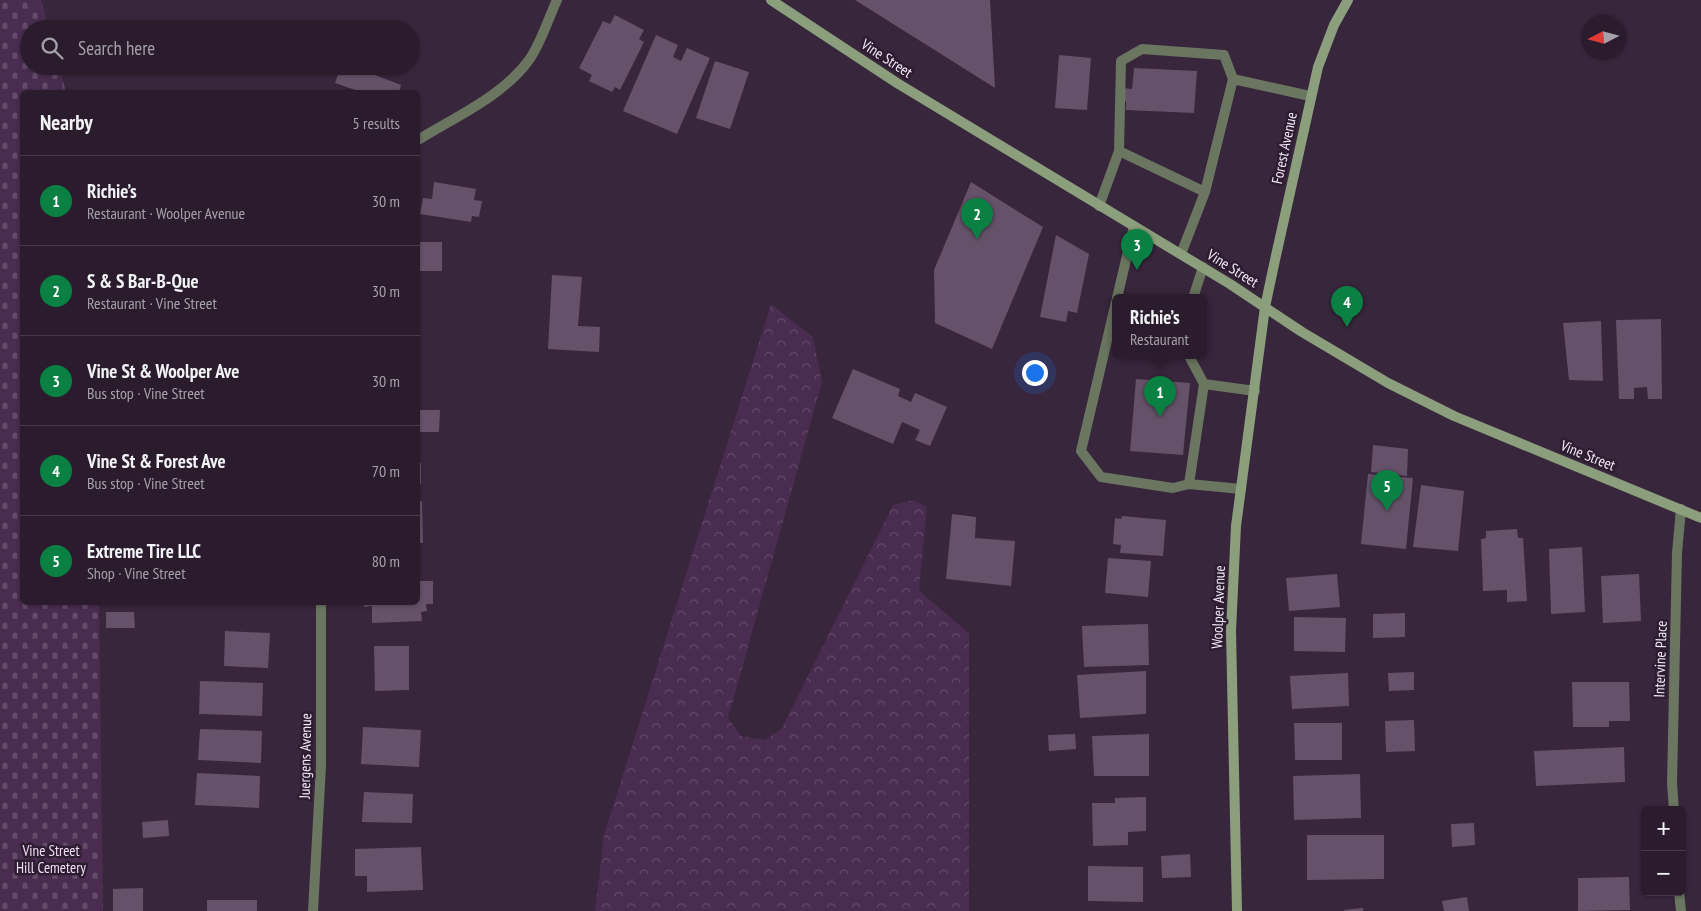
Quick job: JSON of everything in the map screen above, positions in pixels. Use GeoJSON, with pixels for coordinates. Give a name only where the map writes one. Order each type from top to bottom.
{"type":"FeatureCollection","features":[{"type":"Feature","properties":{"kind":"main road","name":"Vine Street"},"geometry":{"type":"LineString","coordinates":[[771,0],[897,83],[1203,267],[1302,332],[1388,383],[1446,412],[1701,518]]}},
{"type":"Feature","properties":{"kind":"main road","name":"Forest Avenue"},"geometry":{"type":"LineString","coordinates":[[1265,307],[1310,96],[1318,67],[1334,25],[1348,0]]}},
{"type":"Feature","properties":{"kind":"main road","name":"Woolper Avenue"},"geometry":{"type":"LineString","coordinates":[[1237,911],[1231,631],[1235,530],[1265,307]]}},
{"type":"Feature","properties":{"kind":"street"},"geometry":{"type":"LineString","coordinates":[[420,139],[493,94],[513,78],[530,59],[556,0]]}},
{"type":"Feature","properties":{"kind":"street"},"geometry":{"type":"LineString","coordinates":[[1099,206],[1119,151],[1121,61],[1142,49],[1224,55],[1233,79],[1204,192],[1180,254]]}},
{"type":"Feature","properties":{"kind":"street"},"geometry":{"type":"LineString","coordinates":[[1233,79],[1310,96]]}},
{"type":"Feature","properties":{"kind":"street"},"geometry":{"type":"LineString","coordinates":[[1119,151],[1204,192]]}},
{"type":"Feature","properties":{"kind":"street"},"geometry":{"type":"LineString","coordinates":[[1118,294],[1134,226]]}},
{"type":"Feature","properties":{"kind":"street"},"geometry":{"type":"LineString","coordinates":[[1194,294],[1203,267]]}},
{"type":"Feature","properties":{"kind":"street"},"geometry":{"type":"LineString","coordinates":[[1112,336],[1081,451],[1101,477],[1173,488],[1190,484],[1241,489]]}},
{"type":"Feature","properties":{"kind":"street"},"geometry":{"type":"LineString","coordinates":[[1190,484],[1204,384],[1191,359]]}},
{"type":"Feature","properties":{"kind":"street"},"geometry":{"type":"LineString","coordinates":[[1204,384],[1255,391]]}},
{"type":"Feature","properties":{"kind":"street","name":"Intervine Place"},"geometry":{"type":"LineString","coordinates":[[1674,806],[1672,783],[1677,553],[1681,509]]}},
{"type":"Feature","properties":{"kind":"street","name":"Juergens Avenue"},"geometry":{"type":"LineString","coordinates":[[313,911],[321,766],[321,605]]}},
{"type":"Feature","properties":{"kind":"street"},"geometry":{"type":"LineString","coordinates":[[1679,896],[1681,911]]}},
{"type":"Feature","properties":{"kind":"green space","name":"Vine Street Hill Cemetery"},"geometry":{"type":"Polygon","coordinates":[[[0,0],[41,0],[47,20],[20,20],[20,75],[61,75],[65,90],[20,90],[20,605],[99,605],[103,911],[0,911],[0,0]]]}},
{"type":"Feature","properties":{"kind":"green space"},"geometry":{"type":"Polygon","coordinates":[[[771,304],[813,337],[822,382],[728,718],[741,736],[765,740],[782,728],[893,505],[913,500],[927,507],[919,591],[969,633],[969,911],[595,911],[604,835],[771,304]]]}},
{"type":"Feature","properties":{"kind":"building"},"geometry":{"type":"Polygon","coordinates":[[[855,0],[990,0],[995,88],[855,0]]]}},
{"type":"Feature","properties":{"kind":"building"},"geometry":{"type":"Polygon","coordinates":[[[615,15],[644,30],[639,39],[644,42],[620,90],[615,87],[612,92],[589,81],[592,75],[579,68],[603,21],[610,24],[615,15]]]}},
{"type":"Feature","properties":{"kind":"building"},"geometry":{"type":"Polygon","coordinates":[[[656,35],[678,45],[673,57],[681,61],[687,48],[710,58],[677,134],[623,111],[656,35]]]}},
{"type":"Feature","properties":{"kind":"building"},"geometry":{"type":"Polygon","coordinates":[[[1059,55],[1091,58],[1087,110],[1055,108],[1059,55]]]}},
{"type":"Feature","properties":{"kind":"building"},"geometry":{"type":"Polygon","coordinates":[[[715,61],[749,72],[730,129],[696,118],[715,61]]]}},
{"type":"Feature","properties":{"kind":"building"},"geometry":{"type":"Polygon","coordinates":[[[1134,68],[1197,71],[1194,113],[1126,110],[1126,101],[1122,101],[1123,88],[1132,89],[1134,68]]]}},
{"type":"Feature","properties":{"kind":"building"},"geometry":{"type":"Polygon","coordinates":[[[338,75],[375,75],[401,85],[400,90],[355,90],[335,83],[338,75]]]}},
{"type":"Feature","properties":{"kind":"building"},"geometry":{"type":"Polygon","coordinates":[[[434,182],[476,189],[474,200],[482,201],[479,217],[472,216],[471,222],[420,214],[423,198],[432,199],[434,182]]]}},
{"type":"Feature","properties":{"kind":"building"},"geometry":{"type":"Polygon","coordinates":[[[971,182],[1043,227],[992,349],[935,323],[934,270],[971,182]]]}},
{"type":"Feature","properties":{"kind":"building"},"geometry":{"type":"Polygon","coordinates":[[[1056,235],[1089,254],[1077,313],[1068,311],[1066,322],[1040,317],[1056,235]]]}},
{"type":"Feature","properties":{"kind":"building"},"geometry":{"type":"Polygon","coordinates":[[[420,242],[442,242],[442,271],[420,271],[420,242]]]}},
{"type":"Feature","properties":{"kind":"building"},"geometry":{"type":"Polygon","coordinates":[[[552,275],[582,277],[578,326],[600,327],[599,352],[548,349],[552,275]]]}},
{"type":"Feature","properties":{"kind":"building"},"geometry":{"type":"Polygon","coordinates":[[[1661,319],[1662,399],[1648,399],[1647,387],[1634,388],[1634,399],[1619,399],[1616,320],[1661,319]]]}},
{"type":"Feature","properties":{"kind":"building"},"geometry":{"type":"Polygon","coordinates":[[[1601,321],[1603,381],[1569,380],[1563,323],[1601,321]]]}},
{"type":"Feature","properties":{"kind":"building"},"geometry":{"type":"Polygon","coordinates":[[[853,369],[900,389],[898,396],[911,402],[915,393],[947,407],[930,446],[915,440],[920,430],[902,422],[893,444],[832,418],[853,369]]]}},
{"type":"Feature","properties":{"kind":"building"},"geometry":{"type":"Polygon","coordinates":[[[1136,379],[1190,383],[1183,455],[1130,451],[1136,379]]]}},
{"type":"Feature","properties":{"kind":"building"},"geometry":{"type":"Polygon","coordinates":[[[420,410],[440,410],[439,432],[420,432],[420,410]]]}},
{"type":"Feature","properties":{"kind":"building"},"geometry":{"type":"Polygon","coordinates":[[[1373,445],[1408,449],[1407,476],[1371,472],[1373,445]]]}},
{"type":"Feature","properties":{"kind":"building"},"geometry":{"type":"Polygon","coordinates":[[[420,463],[421,463],[420,484],[420,463]]]}},
{"type":"Feature","properties":{"kind":"building"},"geometry":{"type":"Polygon","coordinates":[[[1368,474],[1413,478],[1406,549],[1361,544],[1368,474]]]}},
{"type":"Feature","properties":{"kind":"building"},"geometry":{"type":"Polygon","coordinates":[[[1421,485],[1464,491],[1458,551],[1413,547],[1421,485]]]}},
{"type":"Feature","properties":{"kind":"building"},"geometry":{"type":"Polygon","coordinates":[[[422,501],[423,543],[420,543],[420,502],[422,501]]]}},
{"type":"Feature","properties":{"kind":"building"},"geometry":{"type":"Polygon","coordinates":[[[952,514],[976,517],[975,538],[1015,541],[1011,586],[946,579],[952,514]]]}},
{"type":"Feature","properties":{"kind":"building"},"geometry":{"type":"Polygon","coordinates":[[[1122,516],[1166,520],[1163,556],[1120,553],[1121,545],[1113,544],[1115,518],[1121,519],[1122,516]]]}},
{"type":"Feature","properties":{"kind":"building"},"geometry":{"type":"Polygon","coordinates":[[[1517,529],[1518,538],[1523,538],[1527,601],[1507,602],[1507,590],[1483,591],[1481,539],[1486,538],[1486,531],[1517,529]]]}},
{"type":"Feature","properties":{"kind":"building"},"geometry":{"type":"Polygon","coordinates":[[[1582,547],[1585,612],[1551,614],[1549,549],[1582,547]]]}},
{"type":"Feature","properties":{"kind":"building"},"geometry":{"type":"Polygon","coordinates":[[[1108,558],[1151,561],[1148,597],[1105,593],[1108,558]]]}},
{"type":"Feature","properties":{"kind":"building"},"geometry":{"type":"Polygon","coordinates":[[[1337,574],[1340,607],[1289,611],[1286,578],[1337,574]]]}},
{"type":"Feature","properties":{"kind":"building"},"geometry":{"type":"Polygon","coordinates":[[[1639,574],[1641,621],[1603,623],[1601,576],[1639,574]]]}},
{"type":"Feature","properties":{"kind":"building"},"geometry":{"type":"Polygon","coordinates":[[[420,581],[433,581],[433,604],[426,604],[427,611],[421,612],[422,621],[372,623],[372,606],[364,607],[364,605],[420,605],[420,581]]]}},
{"type":"Feature","properties":{"kind":"building"},"geometry":{"type":"Polygon","coordinates":[[[106,612],[134,612],[135,628],[106,628],[106,612]]]}},
{"type":"Feature","properties":{"kind":"building"},"geometry":{"type":"Polygon","coordinates":[[[1405,613],[1405,637],[1373,638],[1373,614],[1405,613]]]}},
{"type":"Feature","properties":{"kind":"building"},"geometry":{"type":"Polygon","coordinates":[[[1294,617],[1346,618],[1345,652],[1294,651],[1294,617]]]}},
{"type":"Feature","properties":{"kind":"building"},"geometry":{"type":"Polygon","coordinates":[[[1148,624],[1149,665],[1084,667],[1082,626],[1148,624]]]}},
{"type":"Feature","properties":{"kind":"building"},"geometry":{"type":"Polygon","coordinates":[[[225,631],[270,633],[268,668],[224,666],[225,631]]]}},
{"type":"Feature","properties":{"kind":"building"},"geometry":{"type":"Polygon","coordinates":[[[374,646],[409,646],[409,690],[375,691],[374,646]]]}},
{"type":"Feature","properties":{"kind":"building"},"geometry":{"type":"Polygon","coordinates":[[[1146,671],[1146,714],[1080,718],[1077,675],[1146,671]]]}},
{"type":"Feature","properties":{"kind":"building"},"geometry":{"type":"Polygon","coordinates":[[[1414,672],[1414,690],[1389,691],[1388,673],[1414,672]]]}},
{"type":"Feature","properties":{"kind":"building"},"geometry":{"type":"Polygon","coordinates":[[[1348,673],[1349,706],[1292,709],[1290,676],[1348,673]]]}},
{"type":"Feature","properties":{"kind":"building"},"geometry":{"type":"Polygon","coordinates":[[[200,681],[263,683],[262,716],[199,714],[200,681]]]}},
{"type":"Feature","properties":{"kind":"building"},"geometry":{"type":"Polygon","coordinates":[[[1572,682],[1629,682],[1630,721],[1609,721],[1609,727],[1573,727],[1572,682]]]}},
{"type":"Feature","properties":{"kind":"building"},"geometry":{"type":"Polygon","coordinates":[[[1414,720],[1415,751],[1386,752],[1385,721],[1414,720]]]}},
{"type":"Feature","properties":{"kind":"building"},"geometry":{"type":"Polygon","coordinates":[[[1294,723],[1342,723],[1342,760],[1295,760],[1294,723]]]}},
{"type":"Feature","properties":{"kind":"building"},"geometry":{"type":"Polygon","coordinates":[[[363,727],[421,730],[419,767],[361,764],[363,727]]]}},
{"type":"Feature","properties":{"kind":"building"},"geometry":{"type":"Polygon","coordinates":[[[200,729],[262,731],[261,763],[198,760],[200,729]]]}},
{"type":"Feature","properties":{"kind":"building"},"geometry":{"type":"Polygon","coordinates":[[[1075,734],[1076,749],[1049,751],[1048,735],[1075,734]]]}},
{"type":"Feature","properties":{"kind":"building"},"geometry":{"type":"Polygon","coordinates":[[[1149,734],[1149,776],[1094,776],[1092,736],[1149,734]]]}},
{"type":"Feature","properties":{"kind":"building"},"geometry":{"type":"Polygon","coordinates":[[[1624,747],[1625,782],[1536,786],[1534,751],[1624,747]]]}},
{"type":"Feature","properties":{"kind":"building"},"geometry":{"type":"Polygon","coordinates":[[[197,773],[260,776],[259,808],[195,805],[197,773]]]}},
{"type":"Feature","properties":{"kind":"building"},"geometry":{"type":"Polygon","coordinates":[[[1360,774],[1361,818],[1294,820],[1293,776],[1360,774]]]}},
{"type":"Feature","properties":{"kind":"building"},"geometry":{"type":"Polygon","coordinates":[[[364,792],[413,794],[412,823],[362,822],[364,792]]]}},
{"type":"Feature","properties":{"kind":"building"},"geometry":{"type":"Polygon","coordinates":[[[1146,797],[1146,831],[1128,832],[1128,845],[1093,846],[1092,803],[1115,803],[1115,798],[1146,797]]]}},
{"type":"Feature","properties":{"kind":"building"},"geometry":{"type":"Polygon","coordinates":[[[168,820],[169,836],[143,838],[142,822],[168,820]]]}},
{"type":"Feature","properties":{"kind":"building"},"geometry":{"type":"Polygon","coordinates":[[[1474,823],[1475,845],[1452,847],[1451,824],[1474,823]]]}},
{"type":"Feature","properties":{"kind":"building"},"geometry":{"type":"Polygon","coordinates":[[[1307,835],[1384,835],[1384,879],[1307,880],[1307,835]]]}},
{"type":"Feature","properties":{"kind":"building"},"geometry":{"type":"Polygon","coordinates":[[[421,847],[423,890],[367,892],[367,876],[355,876],[355,849],[421,847]]]}},
{"type":"Feature","properties":{"kind":"building"},"geometry":{"type":"Polygon","coordinates":[[[1190,854],[1191,877],[1162,878],[1161,856],[1190,854]]]}},
{"type":"Feature","properties":{"kind":"building"},"geometry":{"type":"Polygon","coordinates":[[[1088,866],[1143,867],[1143,902],[1088,901],[1088,866]]]}},
{"type":"Feature","properties":{"kind":"building"},"geometry":{"type":"Polygon","coordinates":[[[1629,877],[1630,910],[1578,911],[1578,878],[1629,877]]]}},
{"type":"Feature","properties":{"kind":"building"},"geometry":{"type":"Polygon","coordinates":[[[143,888],[143,911],[113,911],[113,889],[143,888]]]}},
{"type":"Feature","properties":{"kind":"building"},"geometry":{"type":"Polygon","coordinates":[[[1467,897],[1469,911],[1444,911],[1442,901],[1467,897]]]}},
{"type":"Feature","properties":{"kind":"building"},"geometry":{"type":"Polygon","coordinates":[[[207,900],[257,900],[257,911],[207,911],[207,900]]]}},
{"type":"Feature","properties":{"kind":"building"},"geometry":{"type":"Polygon","coordinates":[[[1363,908],[1363,911],[1344,911],[1344,910],[1363,908]]]}},
{"type":"Feature","properties":{"kind":"place","name":"S & S Bar-B-Que"},"geometry":{"type":"Point","coordinates":[977,239]}},
{"type":"Feature","properties":{"kind":"place","name":"Vine St & Woolper Ave"},"geometry":{"type":"Point","coordinates":[1137,270]}},
{"type":"Feature","properties":{"kind":"place","name":"Vine St & Forest Ave"},"geometry":{"type":"Point","coordinates":[1347,327]}},
{"type":"Feature","properties":{"kind":"place","name":"Richie’s"},"geometry":{"type":"Point","coordinates":[1160,417]}},
{"type":"Feature","properties":{"kind":"place","name":"Extreme Tire LLC"},"geometry":{"type":"Point","coordinates":[1387,511]}}]}
